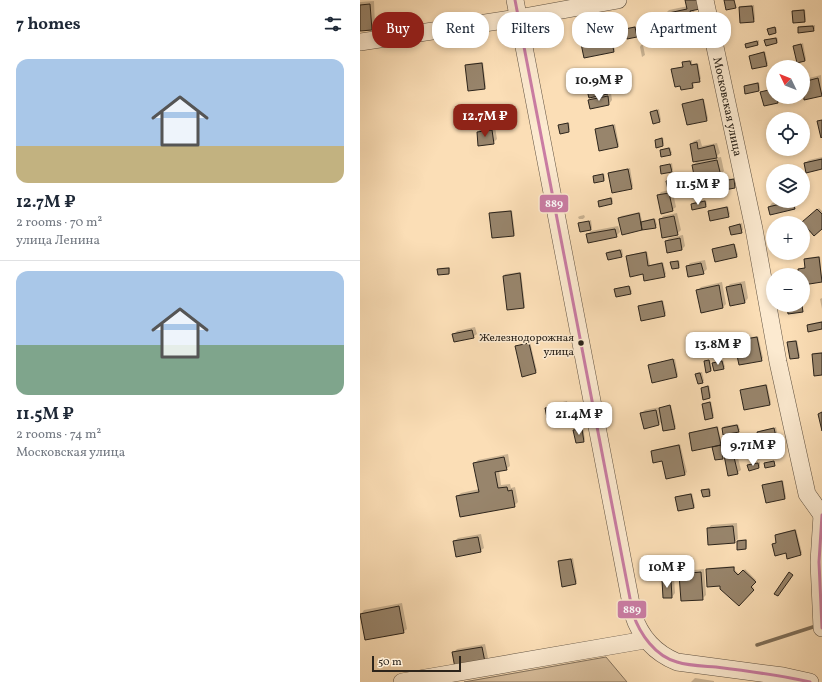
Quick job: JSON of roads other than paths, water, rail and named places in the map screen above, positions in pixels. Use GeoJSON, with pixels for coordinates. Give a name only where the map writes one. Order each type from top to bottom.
{"type":"FeatureCollection","features":[{"type":"Feature","properties":{"kind":"street"},"geometry":{"type":"LineString","coordinates":[[515,0],[517,12]]}},
{"type":"Feature","properties":{"kind":"street"},"geometry":{"type":"LineString","coordinates":[[551,12],[618,0]]}},
{"type":"Feature","properties":{"kind":"street","name":"Московская улица"},"geometry":{"type":"LineString","coordinates":[[705,0],[754,229],[778,362],[807,494],[822,515]]}},
{"type":"Feature","properties":{"kind":"street"},"geometry":{"type":"LineString","coordinates":[[360,42],[497,21]]}},
{"type":"Feature","properties":{"kind":"street"},"geometry":{"type":"LineString","coordinates":[[524,48],[633,614],[637,626],[645,640],[663,656],[677,662],[725,675],[783,676],[810,682]]}},
{"type":"Feature","properties":{"kind":"street"},"geometry":{"type":"LineString","coordinates":[[822,515],[820,562],[822,628]]}},
{"type":"Feature","properties":{"kind":"street"},"geometry":{"type":"LineString","coordinates":[[402,682],[645,640]]}},
{"type":"Feature","properties":{"kind":"waterway"},"geometry":{"type":"LineString","coordinates":[[757,645],[816,626]]}},
{"type":"Feature","properties":{"kind":"place","name":"Железнодорожная улица"},"geometry":{"type":"Point","coordinates":[581,343]}}]}
